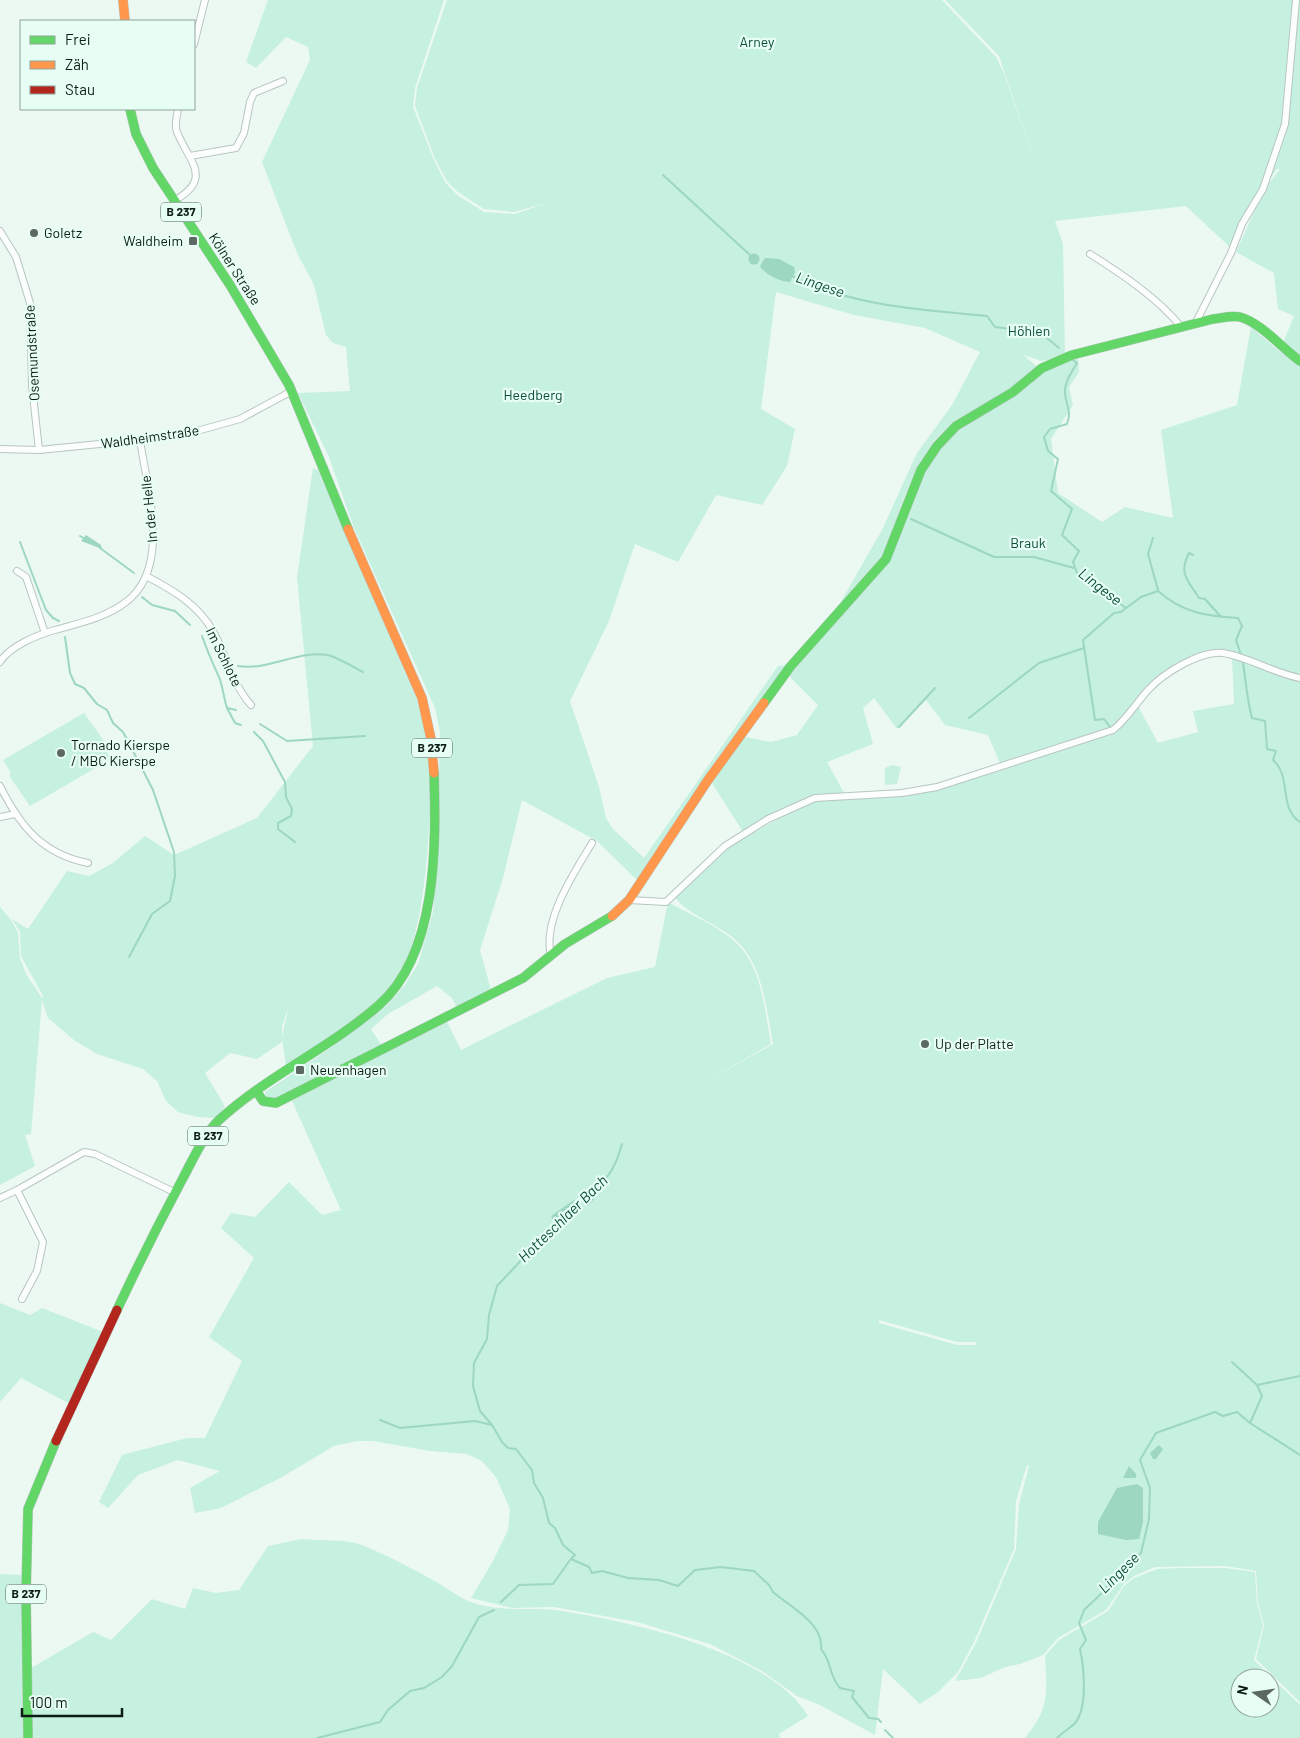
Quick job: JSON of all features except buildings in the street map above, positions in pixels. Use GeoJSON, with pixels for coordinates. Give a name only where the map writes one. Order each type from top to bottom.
{"type":"FeatureCollection","features":[{"type":"Feature","properties":{"kind":"main road"},"geometry":{"type":"LineString","coordinates":[[123,0],[125,20]]}},
{"type":"Feature","properties":{"kind":"main road","name":"Kölner Straße"},"geometry":{"type":"LineString","coordinates":[[130,110],[135,134],[148,163],[242,304],[292,391]]}},
{"type":"Feature","properties":{"kind":"main road"},"geometry":{"type":"LineString","coordinates":[[257,1092],[263,1101],[276,1103],[523,978],[565,944],[611,917],[629,900],[708,780],[790,668],[886,559],[921,470],[937,446],[956,426],[1013,392],[1042,368],[1072,354],[1195,324],[1232,317],[1248,319],[1281,348],[1300,361]]}},
{"type":"Feature","properties":{"kind":"main road","name":"B 237"},"geometry":{"type":"LineString","coordinates":[[28,1738],[26,1595],[28,1510],[33,1493],[68,1415],[174,1192],[194,1156],[218,1122],[257,1092],[355,1024],[387,997],[413,959],[426,913],[432,858],[433,757],[426,712],[419,692],[372,587],[316,444],[292,391]]}},
{"type":"Feature","properties":{"kind":"street"},"geometry":{"type":"LineString","coordinates":[[195,40],[204,0]]}},
{"type":"Feature","properties":{"kind":"street"},"geometry":{"type":"LineString","coordinates":[[1195,324],[1231,253],[1242,224],[1263,189],[1285,124],[1296,0]]}},
{"type":"Feature","properties":{"kind":"street"},"geometry":{"type":"LineString","coordinates":[[190,156],[236,148],[244,133],[250,102],[254,93],[283,81]]}},
{"type":"Feature","properties":{"kind":"street"},"geometry":{"type":"LineString","coordinates":[[174,201],[190,191],[195,182],[197,170],[177,132],[175,123],[178,110]]}},
{"type":"Feature","properties":{"kind":"street","name":"Osemundstraße"},"geometry":{"type":"LineString","coordinates":[[0,231],[16,257],[30,303],[32,386],[39,450]]}},
{"type":"Feature","properties":{"kind":"street"},"geometry":{"type":"LineString","coordinates":[[1090,254],[1127,279],[1170,313],[1182,328]]}},
{"type":"Feature","properties":{"kind":"street","name":"Waldheimstraße"},"geometry":{"type":"LineString","coordinates":[[0,449],[39,450],[140,440],[197,431],[228,424],[292,391]]}},
{"type":"Feature","properties":{"kind":"street","name":"In der Helle"},"geometry":{"type":"LineString","coordinates":[[0,661],[17,647],[45,633],[95,619],[124,603],[136,593],[146,576],[154,554],[153,526],[140,440]]}},
{"type":"Feature","properties":{"kind":"street"},"geometry":{"type":"LineString","coordinates":[[17,570],[26,577],[45,633]]}},
{"type":"Feature","properties":{"kind":"street","name":"Im Schlote"},"geometry":{"type":"LineString","coordinates":[[146,576],[192,604],[204,617],[213,632],[242,695],[251,705]]}},
{"type":"Feature","properties":{"kind":"street"},"geometry":{"type":"LineString","coordinates":[[629,900],[666,902],[725,846],[768,819],[815,798],[902,793],[937,787],[1114,730],[1126,720],[1149,689],[1163,676],[1209,652],[1224,653],[1271,671],[1300,678]]}},
{"type":"Feature","properties":{"kind":"street"},"geometry":{"type":"LineString","coordinates":[[0,786],[15,814],[30,835],[61,855],[88,863]]}},
{"type":"Feature","properties":{"kind":"street"},"geometry":{"type":"LineString","coordinates":[[0,817],[15,814]]}},
{"type":"Feature","properties":{"kind":"street"},"geometry":{"type":"LineString","coordinates":[[550,956],[548,944],[553,919],[566,888],[592,843]]}},
{"type":"Feature","properties":{"kind":"street"},"geometry":{"type":"LineString","coordinates":[[0,1198],[84,1152],[95,1154],[174,1192]]}},
{"type":"Feature","properties":{"kind":"street"},"geometry":{"type":"LineString","coordinates":[[17,1190],[44,1242],[37,1271],[22,1299]]}},
{"type":"Feature","properties":{"kind":"green space"},"geometry":{"type":"Polygon","coordinates":[[[268,0],[444,0],[415,88],[413,107],[434,160],[445,182],[457,195],[484,212],[515,214],[546,203],[514,212],[484,209],[458,192],[447,181],[435,159],[415,106],[417,88],[447,0],[942,0],[996,57],[1004,73],[1041,180],[999,56],[945,0],[1296,0],[1284,123],[1263,189],[1233,250],[1186,206],[1055,221],[1063,244],[1065,355],[1042,361],[1023,355],[1038,367],[1010,390],[953,422],[934,441],[917,468],[903,500],[893,533],[882,556],[840,603],[882,530],[917,453],[952,405],[980,352],[925,328],[854,315],[776,292],[761,409],[795,429],[787,466],[762,505],[716,495],[678,562],[635,544],[609,621],[570,701],[599,787],[606,818],[613,829],[644,858],[778,666],[786,665],[691,798],[637,880],[597,841],[522,800],[503,878],[480,950],[491,990],[457,1008],[452,998],[437,986],[388,1014],[371,1029],[382,1046],[277,1100],[266,1099],[265,1092],[326,1051],[386,1006],[404,986],[418,964],[433,912],[437,859],[440,732],[435,708],[354,528],[329,457],[298,393],[350,391],[346,347],[333,343],[326,335],[314,285],[297,253],[262,162],[310,60],[308,47],[286,37],[256,68],[246,62],[268,0]]]}},
{"type":"Feature","properties":{"kind":"green space"},"geometry":{"type":"Polygon","coordinates":[[[1300,0],[1300,356],[1283,343],[1294,316],[1278,309],[1274,273],[1236,252],[1264,190],[1280,169],[1277,169],[1265,186],[1286,124],[1300,0]]]}},
{"type":"Feature","properties":{"kind":"green space","name":"Brauk"},"geometry":{"type":"Polygon","coordinates":[[[1251,327],[1279,351],[1300,364],[1300,677],[1221,651],[1202,653],[1172,668],[1112,727],[1000,763],[988,735],[945,725],[926,700],[897,729],[874,698],[863,708],[873,744],[827,762],[844,793],[815,796],[743,832],[712,783],[745,737],[771,742],[797,735],[818,705],[789,676],[887,561],[900,535],[923,472],[938,447],[958,430],[1014,395],[1045,371],[1078,357],[1079,372],[1069,387],[1073,405],[1051,439],[1058,493],[1102,522],[1125,507],[1173,518],[1161,430],[1237,405],[1251,327]]]}},
{"type":"Feature","properties":{"kind":"green space"},"geometry":{"type":"Polygon","coordinates":[[[313,468],[318,470],[417,700],[425,729],[429,756],[430,814],[421,908],[415,935],[401,970],[383,994],[358,1017],[286,1067],[282,1037],[282,1042],[257,1059],[230,1053],[205,1073],[225,1106],[216,1118],[198,1117],[178,1112],[166,1101],[157,1081],[143,1069],[97,1054],[74,1040],[48,1018],[42,1000],[31,1134],[25,1135],[35,1166],[0,1185],[0,907],[11,920],[18,933],[20,958],[26,974],[42,998],[43,996],[21,956],[20,932],[12,919],[28,929],[67,871],[89,876],[113,863],[145,836],[174,855],[257,818],[313,746],[297,577],[313,468]],[[289,1005],[282,1027],[282,1037],[289,1005]]]}},
{"type":"Feature","properties":{"kind":"green space"},"geometry":{"type":"Polygon","coordinates":[[[1232,658],[1283,677],[1300,680],[1300,1702],[1280,1682],[1280,1668],[1265,1668],[1256,1659],[1264,1625],[1258,1603],[1256,1571],[1225,1566],[1155,1567],[1134,1576],[1124,1584],[1106,1610],[1058,1638],[1043,1655],[1020,1664],[1005,1667],[981,1678],[955,1681],[976,1643],[1016,1549],[1019,1504],[1029,1466],[1027,1465],[1016,1501],[1014,1549],[974,1642],[958,1672],[938,1692],[920,1704],[883,1669],[875,1735],[820,1705],[797,1696],[762,1671],[710,1644],[637,1622],[554,1607],[512,1608],[471,1598],[493,1561],[508,1530],[510,1509],[496,1477],[482,1461],[467,1454],[430,1451],[373,1441],[357,1441],[334,1446],[282,1477],[221,1508],[195,1513],[190,1488],[220,1471],[178,1460],[138,1475],[108,1508],[99,1502],[122,1455],[187,1438],[205,1438],[242,1361],[209,1337],[254,1258],[221,1228],[231,1213],[255,1217],[289,1182],[322,1215],[341,1210],[292,1101],[446,1020],[461,1050],[607,978],[655,967],[668,902],[721,931],[739,946],[748,958],[760,985],[771,1044],[696,1087],[773,1044],[761,984],[749,956],[740,944],[728,934],[693,913],[675,898],[721,850],[815,799],[901,797],[938,789],[1114,732],[1138,706],[1158,743],[1198,732],[1193,711],[1234,704],[1232,658]],[[879,1320],[879,1323],[957,1345],[976,1345],[976,1342],[957,1342],[879,1320]]]}},
{"type":"Feature","properties":{"kind":"green space","name":"Tornado Kierspe / MBC Kierspe"},"geometry":{"type":"Polygon","coordinates":[[[84,713],[104,741],[104,747],[111,759],[30,806],[10,777],[10,771],[3,760],[84,713]]]}},
{"type":"Feature","properties":{"kind":"green space"},"geometry":{"type":"Polygon","coordinates":[[[892,765],[901,767],[897,784],[885,785],[885,768],[892,765]]]}},
{"type":"Feature","properties":{"kind":"green space"},"geometry":{"type":"Polygon","coordinates":[[[0,1303],[30,1315],[42,1308],[103,1332],[70,1404],[21,1378],[0,1402],[0,1303]]]}},
{"type":"Feature","properties":{"kind":"green space"},"geometry":{"type":"Polygon","coordinates":[[[302,1539],[341,1541],[362,1545],[402,1563],[472,1603],[506,1609],[546,1609],[585,1615],[656,1631],[694,1642],[730,1656],[762,1673],[789,1693],[808,1716],[779,1734],[780,1738],[32,1738],[31,1668],[93,1632],[111,1640],[152,1599],[185,1609],[193,1588],[216,1593],[239,1590],[268,1546],[302,1539]]]}},
{"type":"Feature","properties":{"kind":"green space"},"geometry":{"type":"Polygon","coordinates":[[[1225,1568],[1255,1572],[1257,1603],[1263,1625],[1254,1660],[1262,1668],[1230,1668],[1230,1718],[1280,1718],[1280,1685],[1300,1705],[1300,1738],[1025,1738],[1043,1709],[1046,1690],[1045,1656],[1059,1640],[1108,1611],[1124,1586],[1134,1578],[1157,1569],[1225,1568]]]}},
{"type":"Feature","properties":{"kind":"green space"},"geometry":{"type":"Polygon","coordinates":[[[0,1574],[21,1575],[23,1738],[0,1738],[0,1574]]]}},
{"type":"Feature","properties":{"kind":"water"},"geometry":{"type":"Polygon","coordinates":[[[752,254],[756,254],[759,259],[758,263],[752,264],[749,261],[749,257],[752,254]]]}},
{"type":"Feature","properties":{"kind":"water"},"geometry":{"type":"Polygon","coordinates":[[[765,258],[779,259],[794,267],[795,272],[790,282],[782,281],[765,272],[760,266],[765,258]]]}},
{"type":"Feature","properties":{"kind":"water"},"geometry":{"type":"Polygon","coordinates":[[[86,535],[101,545],[102,549],[81,541],[86,535]]]}},
{"type":"Feature","properties":{"kind":"water"},"geometry":{"type":"Polygon","coordinates":[[[597,1183],[602,1190],[588,1206],[579,1196],[597,1183]]]}},
{"type":"Feature","properties":{"kind":"water"},"geometry":{"type":"Polygon","coordinates":[[[574,1200],[582,1209],[562,1228],[555,1224],[551,1216],[574,1200]]]}},
{"type":"Feature","properties":{"kind":"water"},"geometry":{"type":"Polygon","coordinates":[[[1159,1445],[1163,1449],[1156,1459],[1153,1459],[1150,1453],[1159,1445]]]}},
{"type":"Feature","properties":{"kind":"water"},"geometry":{"type":"Polygon","coordinates":[[[1129,1466],[1136,1474],[1136,1478],[1123,1478],[1129,1466]]]}},
{"type":"Feature","properties":{"kind":"water"},"geometry":{"type":"Polygon","coordinates":[[[1137,1484],[1143,1488],[1143,1523],[1139,1539],[1126,1540],[1098,1534],[1098,1522],[1117,1488],[1137,1484]]]}},
{"type":"Feature","properties":{"kind":"waterway","name":"Lingese"},"geometry":{"type":"LineString","coordinates":[[663,175],[750,255]]}},
{"type":"Feature","properties":{"kind":"waterway","name":"Lingese"},"geometry":{"type":"LineString","coordinates":[[792,276],[815,286],[863,300],[913,309],[987,316],[995,327],[1041,333],[1059,348]]}},
{"type":"Feature","properties":{"kind":"waterway","name":"Lingese"},"geometry":{"type":"LineString","coordinates":[[1073,360],[1077,363],[1065,389],[1069,412],[1067,424],[1050,429],[1044,437],[1048,451],[1058,459],[1051,491],[1072,509],[1062,535],[1079,551],[1073,562],[1077,573],[1126,608],[1141,597],[1158,591],[1186,609],[1216,616],[1238,618],[1242,626],[1236,640],[1241,655]]}},
{"type":"Feature","properties":{"kind":"waterway"},"geometry":{"type":"LineString","coordinates":[[911,519],[994,557],[1034,557],[1074,568]]}},
{"type":"Feature","properties":{"kind":"waterway"},"geometry":{"type":"LineString","coordinates":[[80,536],[85,539]]}},
{"type":"Feature","properties":{"kind":"waterway"},"geometry":{"type":"LineString","coordinates":[[1153,538],[1148,554],[1158,590]]}},
{"type":"Feature","properties":{"kind":"waterway"},"geometry":{"type":"LineString","coordinates":[[20,542],[46,610],[53,618],[59,621]]}},
{"type":"Feature","properties":{"kind":"waterway"},"geometry":{"type":"LineString","coordinates":[[100,548],[134,573]]}},
{"type":"Feature","properties":{"kind":"waterway"},"geometry":{"type":"LineString","coordinates":[[1193,555],[1189,553],[1184,566],[1186,577],[1199,598],[1205,599],[1221,617]]}},
{"type":"Feature","properties":{"kind":"waterway"},"geometry":{"type":"LineString","coordinates":[[142,597],[152,605],[175,611],[190,625]]}},
{"type":"Feature","properties":{"kind":"waterway"},"geometry":{"type":"LineString","coordinates":[[1110,727],[1104,719],[1095,720],[1083,640],[1114,613],[1121,612],[1126,608]]}},
{"type":"Feature","properties":{"kind":"waterway"},"geometry":{"type":"LineString","coordinates":[[202,636],[220,680],[227,708],[236,710]]}},
{"type":"Feature","properties":{"kind":"waterway"},"geometry":{"type":"LineString","coordinates":[[65,637],[70,673],[75,684],[84,688],[97,704],[107,710],[113,723],[123,732],[153,790],[174,852],[175,876],[170,901],[152,914],[129,957]]}},
{"type":"Feature","properties":{"kind":"waterway"},"geometry":{"type":"LineString","coordinates":[[969,718],[1039,663],[1084,648]]}},
{"type":"Feature","properties":{"kind":"waterway"},"geometry":{"type":"LineString","coordinates":[[238,666],[260,666],[317,654],[332,656],[363,672]]}},
{"type":"Feature","properties":{"kind":"waterway","name":"Lingese"},"geometry":{"type":"LineString","coordinates":[[1243,663],[1252,718],[1265,721],[1267,749],[1276,751],[1273,760],[1282,774],[1289,809],[1300,822]]}},
{"type":"Feature","properties":{"kind":"waterway"},"geometry":{"type":"LineString","coordinates":[[899,727],[935,688]]}},
{"type":"Feature","properties":{"kind":"waterway"},"geometry":{"type":"LineString","coordinates":[[227,708],[235,723],[241,725]]}},
{"type":"Feature","properties":{"kind":"waterway"},"geometry":{"type":"LineString","coordinates":[[260,724],[287,741],[365,736]]}},
{"type":"Feature","properties":{"kind":"waterway"},"geometry":{"type":"LineString","coordinates":[[254,732],[263,741],[285,782],[286,797],[292,809],[291,816],[278,823],[278,829],[295,842]]}},
{"type":"Feature","properties":{"kind":"waterway","name":"Hotteschlaer Bach"},"geometry":{"type":"LineString","coordinates":[[598,1187],[613,1168],[622,1144]]}},
{"type":"Feature","properties":{"kind":"waterway","name":"Hotteschlaer Bach"},"geometry":{"type":"LineString","coordinates":[[556,1223],[497,1286],[489,1315],[487,1339],[474,1363],[473,1386],[480,1411],[492,1425],[502,1442],[508,1448],[516,1449],[532,1470],[534,1483],[543,1498],[549,1523],[555,1528],[563,1545],[575,1555],[571,1559],[589,1567],[592,1573],[602,1571],[628,1578],[659,1580],[678,1586],[695,1570],[721,1567],[754,1571],[769,1585],[773,1592],[812,1623],[817,1631],[821,1649],[825,1654],[836,1684],[840,1688],[854,1691],[852,1697],[869,1718],[878,1719],[881,1722]]}},
{"type":"Feature","properties":{"kind":"waterway"},"geometry":{"type":"LineString","coordinates":[[1232,1362],[1257,1385]]}},
{"type":"Feature","properties":{"kind":"waterway","name":"Lingese"},"geometry":{"type":"LineString","coordinates":[[1057,1738],[1075,1723],[1082,1708],[1084,1676],[1080,1649],[1086,1640],[1079,1623],[1084,1610],[1102,1593],[1124,1565],[1141,1553],[1149,1519],[1150,1488],[1140,1460],[1156,1433],[1215,1412],[1223,1416],[1237,1412],[1250,1423],[1262,1396],[1257,1385],[1300,1376]]}},
{"type":"Feature","properties":{"kind":"waterway"},"geometry":{"type":"LineString","coordinates":[[380,1420],[400,1428],[475,1421],[492,1425]]}},
{"type":"Feature","properties":{"kind":"waterway"},"geometry":{"type":"LineString","coordinates":[[1250,1423],[1300,1455]]}},
{"type":"Feature","properties":{"kind":"waterway"},"geometry":{"type":"LineString","coordinates":[[501,1602],[519,1585],[553,1584],[570,1560]]}},
{"type":"Feature","properties":{"kind":"waterway"},"geometry":{"type":"LineString","coordinates":[[317,1738],[380,1722],[388,1710],[410,1691],[424,1688],[442,1677],[452,1666],[479,1617],[494,1610]]}},
{"type":"Feature","properties":{"kind":"waterway","name":"Hotteschlaer Bach"},"geometry":{"type":"LineString","coordinates":[[885,1730],[893,1738]]}},
{"type":"Feature","properties":{"kind":"traffic: fast"},"geometry":{"type":"LineString","coordinates":[[130,110],[136,134],[153,168],[230,285],[289,385],[348,529]]}},
{"type":"Feature","properties":{"kind":"traffic: fast"},"geometry":{"type":"LineString","coordinates":[[764,703],[790,667],[886,559],[921,470],[937,446],[956,426],[1013,392],[1042,368],[1072,355],[1213,319],[1234,316],[1255,324],[1300,361]]}},
{"type":"Feature","properties":{"kind":"traffic: fast"},"geometry":{"type":"LineString","coordinates":[[117,1310],[190,1164],[204,1140],[219,1120],[257,1090],[360,1020],[379,1005],[398,983],[413,957],[423,928],[429,896],[435,832],[434,773]]}},
{"type":"Feature","properties":{"kind":"traffic: fast"},"geometry":{"type":"LineString","coordinates":[[257,1092],[263,1101],[276,1103],[523,978],[565,944],[612,916]]}},
{"type":"Feature","properties":{"kind":"traffic: fast"},"geometry":{"type":"LineString","coordinates":[[28,1738],[26,1595],[28,1509],[56,1441]]}},
{"type":"Feature","properties":{"kind":"traffic: slow"},"geometry":{"type":"LineString","coordinates":[[123,0],[125,20]]}},
{"type":"Feature","properties":{"kind":"traffic: slow"},"geometry":{"type":"LineString","coordinates":[[348,529],[422,698],[431,739],[434,773]]}},
{"type":"Feature","properties":{"kind":"traffic: slow"},"geometry":{"type":"LineString","coordinates":[[612,916],[629,900],[708,780],[764,703]]}},
{"type":"Feature","properties":{"kind":"traffic: jam"},"geometry":{"type":"LineString","coordinates":[[56,1441],[117,1310]]}},
{"type":"Feature","properties":{"kind":"place","name":"Goletz"},"geometry":{"type":"Point","coordinates":[34,233]}},
{"type":"Feature","properties":{"kind":"place","name":"Waldheim"},"geometry":{"type":"Point","coordinates":[193,241]}},
{"type":"Feature","properties":{"kind":"place","name":"Tornado Kierspe / MBC Kierspe"},"geometry":{"type":"Point","coordinates":[61,753]}},
{"type":"Feature","properties":{"kind":"place","name":"Up der Platte"},"geometry":{"type":"Point","coordinates":[925,1044]}},
{"type":"Feature","properties":{"kind":"place","name":"Neuenhagen"},"geometry":{"type":"Point","coordinates":[300,1070]}},
{"type":"Feature","properties":{"kind":"park label","name":"Arney"},"geometry":{"type":"Point","coordinates":[757,42]}},
{"type":"Feature","properties":{"kind":"park label","name":"Höhlen"},"geometry":{"type":"Point","coordinates":[1029,331]}},
{"type":"Feature","properties":{"kind":"park label","name":"Heedberg"},"geometry":{"type":"Point","coordinates":[533,395]}}]}
